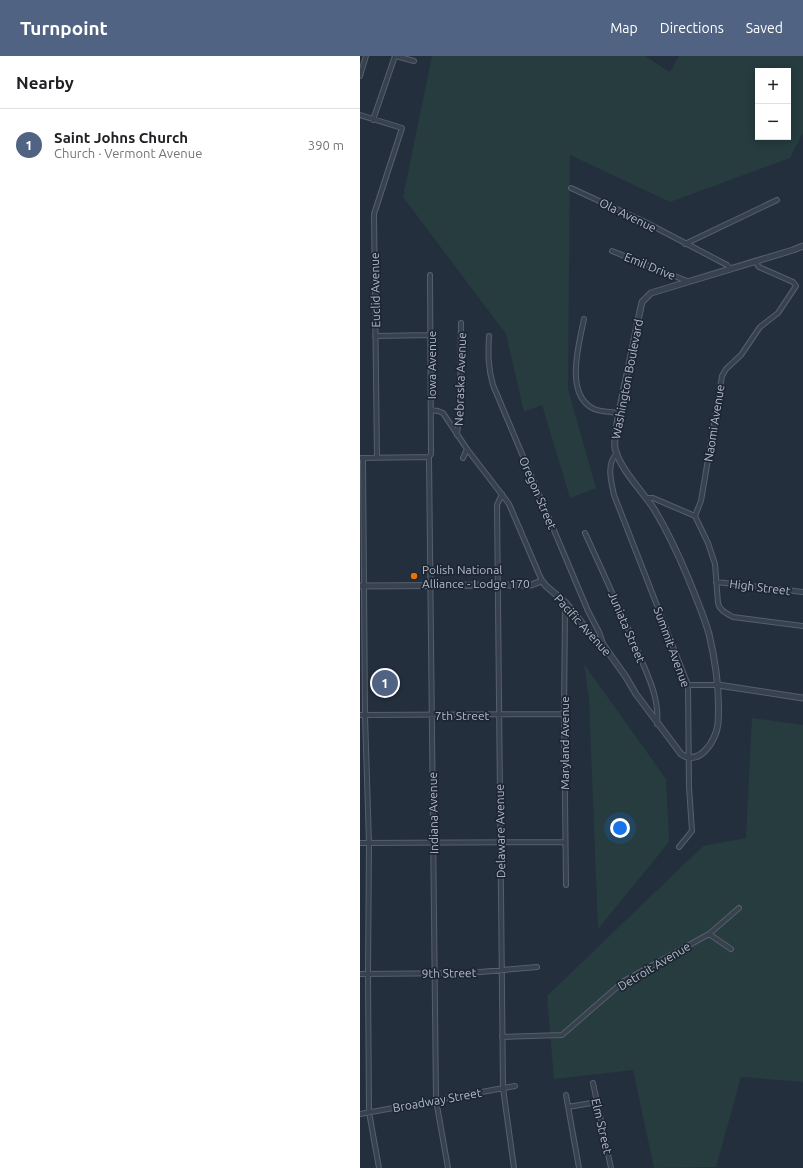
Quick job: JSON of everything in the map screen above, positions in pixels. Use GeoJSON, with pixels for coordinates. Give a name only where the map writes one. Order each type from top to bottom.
{"type":"FeatureCollection","features":[{"type":"Feature","properties":{"kind":"street"},"geometry":{"type":"LineString","coordinates":[[360,76],[366,56]]}},
{"type":"Feature","properties":{"kind":"street"},"geometry":{"type":"LineString","coordinates":[[360,115],[374,120],[396,56],[414,61]]}},
{"type":"Feature","properties":{"kind":"street","name":"Euclid Avenue"},"geometry":{"type":"LineString","coordinates":[[374,120],[402,128],[374,214],[377,457]]}},
{"type":"Feature","properties":{"kind":"street","name":"Ola Avenue"},"geometry":{"type":"LineString","coordinates":[[570,188],[647,224],[727,265],[731,269]]}},
{"type":"Feature","properties":{"kind":"street"},"geometry":{"type":"LineString","coordinates":[[686,244],[777,200]]}},
{"type":"Feature","properties":{"kind":"street","name":"Washington Boulevard"},"geometry":{"type":"LineString","coordinates":[[718,685],[709,634],[699,605],[673,544],[654,510],[622,463],[617,453],[615,440],[619,413],[642,302],[652,293],[803,246]]}},
{"type":"Feature","properties":{"kind":"street","name":"Emil Drive"},"geometry":{"type":"LineString","coordinates":[[612,251],[687,281]]}},
{"type":"Feature","properties":{"kind":"street","name":"Naomi Avenue"},"geometry":{"type":"LineString","coordinates":[[695,516],[701,501],[722,376],[726,369],[741,355],[760,327],[778,313],[796,286],[794,282],[759,267],[755,261]]}},
{"type":"Feature","properties":{"kind":"street","name":"Iowa Avenue"},"geometry":{"type":"LineString","coordinates":[[430,275],[430,456]]}},
{"type":"Feature","properties":{"kind":"street"},"geometry":{"type":"LineString","coordinates":[[584,319],[575,363],[577,387],[585,401],[594,409],[619,413]]}},
{"type":"Feature","properties":{"kind":"street","name":"Nebraska Avenue"},"geometry":{"type":"LineString","coordinates":[[457,435],[460,406],[461,323]]}},
{"type":"Feature","properties":{"kind":"street"},"geometry":{"type":"LineString","coordinates":[[376,336],[431,335]]}},
{"type":"Feature","properties":{"kind":"street","name":"Oregon Street"},"geometry":{"type":"LineString","coordinates":[[489,336],[488,362],[489,374],[493,385],[604,646]]}},
{"type":"Feature","properties":{"kind":"street","name":"Pacific Avenue"},"geometry":{"type":"LineString","coordinates":[[431,410],[443,413],[467,449],[509,504],[546,586],[566,603],[593,637],[604,646],[657,724],[681,754],[690,758]]}},
{"type":"Feature","properties":{"kind":"street"},"geometry":{"type":"LineString","coordinates":[[463,458],[467,449]]}},
{"type":"Feature","properties":{"kind":"street","name":"Summit Avenue"},"geometry":{"type":"LineString","coordinates":[[617,453],[613,457],[610,465],[610,479],[614,495],[688,685],[692,831],[679,847]]}},
{"type":"Feature","properties":{"kind":"street"},"geometry":{"type":"LineString","coordinates":[[379,1168],[369,1112],[369,843],[362,715],[361,458],[430,456]]}},
{"type":"Feature","properties":{"kind":"street","name":"Indiana Avenue"},"geometry":{"type":"LineString","coordinates":[[430,456],[430,586],[436,1100],[448,1168]]}},
{"type":"Feature","properties":{"kind":"street","name":"Delaware Avenue"},"geometry":{"type":"LineString","coordinates":[[502,494],[497,505],[502,1037],[503,1088],[514,1168]]}},
{"type":"Feature","properties":{"kind":"street"},"geometry":{"type":"LineString","coordinates":[[646,498],[653,498],[695,516],[715,564],[718,603],[719,608],[724,613],[733,617],[803,626]]}},
{"type":"Feature","properties":{"kind":"street","name":"Juniata Street"},"geometry":{"type":"LineString","coordinates":[[585,533],[648,674],[656,700],[658,715],[657,724]]}},
{"type":"Feature","properties":{"kind":"street"},"geometry":{"type":"LineString","coordinates":[[362,586],[531,585],[542,580]]}},
{"type":"Feature","properties":{"kind":"street","name":"High Street"},"geometry":{"type":"LineString","coordinates":[[716,582],[803,592]]}},
{"type":"Feature","properties":{"kind":"street","name":"Maryland Avenue"},"geometry":{"type":"LineString","coordinates":[[566,603],[564,608],[564,842],[566,884]]}},
{"type":"Feature","properties":{"kind":"street"},"geometry":{"type":"LineString","coordinates":[[688,685],[718,685],[803,698]]}},
{"type":"Feature","properties":{"kind":"street"},"geometry":{"type":"LineString","coordinates":[[690,758],[698,757],[705,751],[716,732],[718,685]]}},
{"type":"Feature","properties":{"kind":"street","name":"7th Street"},"geometry":{"type":"LineString","coordinates":[[362,715],[564,714]]}},
{"type":"Feature","properties":{"kind":"street"},"geometry":{"type":"LineString","coordinates":[[360,843],[434,844],[564,842]]}},
{"type":"Feature","properties":{"kind":"street","name":"Detroit Avenue"},"geometry":{"type":"LineString","coordinates":[[502,1037],[562,1035],[624,981],[709,934],[739,908]]}},
{"type":"Feature","properties":{"kind":"street"},"geometry":{"type":"LineString","coordinates":[[709,934],[731,949]]}},
{"type":"Feature","properties":{"kind":"street","name":"9th Street"},"geometry":{"type":"LineString","coordinates":[[360,974],[501,971],[538,967]]}},
{"type":"Feature","properties":{"kind":"street","name":"Elm Street"},"geometry":{"type":"LineString","coordinates":[[593,1083],[611,1168]]}},
{"type":"Feature","properties":{"kind":"street","name":"Broadway Street"},"geometry":{"type":"LineString","coordinates":[[360,1114],[515,1086]]}},
{"type":"Feature","properties":{"kind":"street"},"geometry":{"type":"LineString","coordinates":[[566,1094],[579,1168]]}},
{"type":"Feature","properties":{"kind":"street"},"geometry":{"type":"LineString","coordinates":[[568,1107],[597,1102]]}},
{"type":"Feature","properties":{"kind":"green space"},"geometry":{"type":"Polygon","coordinates":[[[432,56],[645,56],[670,72],[679,56],[803,56],[803,133],[790,158],[670,202],[570,155],[568,389],[596,488],[570,498],[542,405],[524,412],[506,334],[403,197],[432,56]]]}},
{"type":"Feature","properties":{"kind":"green space"},"geometry":{"type":"Polygon","coordinates":[[[584,664],[666,779],[669,842],[598,929],[589,699],[584,664]]]}},
{"type":"Feature","properties":{"kind":"green space"},"geometry":{"type":"Polygon","coordinates":[[[752,718],[803,725],[803,1082],[741,1077],[716,1167],[654,1168],[633,1070],[554,1079],[547,996],[703,846],[746,838],[752,718]]]}},
{"type":"Feature","properties":{"kind":"place","name":"Polish National Alliance - Lodge 170"},"geometry":{"type":"Point","coordinates":[414,576]}},
{"type":"Feature","properties":{"kind":"place","name":"Saint Johns Church"},"geometry":{"type":"Point","coordinates":[385,683]}}]}
